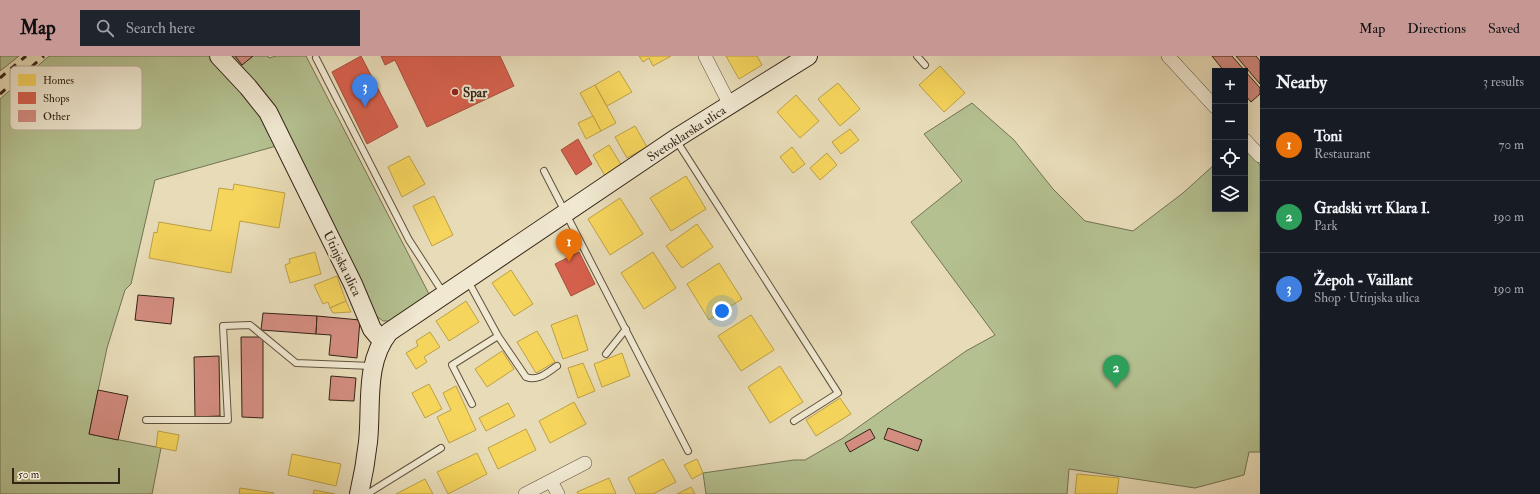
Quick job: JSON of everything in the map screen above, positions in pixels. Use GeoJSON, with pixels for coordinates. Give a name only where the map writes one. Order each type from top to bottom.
{"type":"FeatureCollection","features":[{"type":"Feature","properties":{"kind":"street","name":"Utinjska ulica"},"geometry":{"type":"LineString","coordinates":[[219,56],[248,87],[268,112],[353,284],[372,329],[382,341]]}},
{"type":"Feature","properties":{"kind":"street"},"geometry":{"type":"LineString","coordinates":[[705,56],[730,104]]}},
{"type":"Feature","properties":{"kind":"street","name":"Svetoklarska ulica"},"geometry":{"type":"LineString","coordinates":[[382,341],[396,326],[444,296],[675,139],[808,56]]}},
{"type":"Feature","properties":{"kind":"street"},"geometry":{"type":"LineString","coordinates":[[1168,56],[1212,105]]}},
{"type":"Feature","properties":{"kind":"street"},"geometry":{"type":"LineString","coordinates":[[1248,143],[1260,156]]}},
{"type":"Feature","properties":{"kind":"street"},"geometry":{"type":"LineString","coordinates":[[359,494],[368,442],[373,366],[377,351],[382,341]]}},
{"type":"Feature","properties":{"kind":"street"},"geometry":{"type":"LineString","coordinates":[[525,494],[585,463]]}},
{"type":"Feature","properties":{"kind":"street"},"geometry":{"type":"LineString","coordinates":[[551,481],[558,494]]}},
{"type":"Feature","properties":{"kind":"lane"},"geometry":{"type":"LineString","coordinates":[[917,56],[925,65]]}},
{"type":"Feature","properties":{"kind":"lane"},"geometry":{"type":"LineString","coordinates":[[316,58],[408,240],[444,296]]}},
{"type":"Feature","properties":{"kind":"lane"},"geometry":{"type":"LineString","coordinates":[[675,139],[838,393],[794,420]]}},
{"type":"Feature","properties":{"kind":"lane"},"geometry":{"type":"LineString","coordinates":[[544,171],[688,450]]}},
{"type":"Feature","properties":{"kind":"lane"},"geometry":{"type":"LineString","coordinates":[[467,280],[498,336],[526,377],[531,379],[538,378],[558,366]]}},
{"type":"Feature","properties":{"kind":"lane"},"geometry":{"type":"LineString","coordinates":[[146,420],[228,420],[223,326],[250,325],[296,363],[373,366]]}},
{"type":"Feature","properties":{"kind":"lane"},"geometry":{"type":"LineString","coordinates":[[606,354],[626,329]]}},
{"type":"Feature","properties":{"kind":"lane"},"geometry":{"type":"LineString","coordinates":[[472,404],[452,365],[498,336]]}},
{"type":"Feature","properties":{"kind":"lane"},"geometry":{"type":"LineString","coordinates":[[367,494],[441,448]]}},
{"type":"Feature","properties":{"kind":"green space"},"geometry":{"type":"Polygon","coordinates":[[[0,56],[19,56],[0,71],[0,56]]]}},
{"type":"Feature","properties":{"kind":"green space"},"geometry":{"type":"Polygon","coordinates":[[[49,56],[212,56],[257,110],[280,145],[155,180],[131,284],[125,290],[107,348],[89,434],[161,448],[152,494],[0,494],[0,99],[10,90],[10,130],[142,130],[142,66],[38,66],[49,56]]]}},
{"type":"Feature","properties":{"kind":"green space"},"geometry":{"type":"Polygon","coordinates":[[[228,56],[235,56],[242,65],[253,56],[268,56],[269,58],[276,56],[306,56],[429,294],[389,321],[383,321],[376,316],[228,56]]]}},
{"type":"Feature","properties":{"kind":"green space"},"geometry":{"type":"Polygon","coordinates":[[[972,103],[1014,140],[1053,189],[1085,221],[1133,231],[1183,193],[1212,167],[1212,212],[1248,212],[1248,151],[1260,165],[1260,452],[1249,452],[1244,475],[1195,488],[1069,469],[1067,494],[706,494],[703,473],[794,460],[805,460],[843,438],[966,351],[995,335],[911,222],[962,181],[924,134],[972,103]]]}},
{"type":"Feature","properties":{"kind":"building: Homes"},"geometry":{"type":"Polygon","coordinates":[[[639,56],[671,56],[653,66],[649,58],[643,62],[639,56]]]}},
{"type":"Feature","properties":{"kind":"building: Homes"},"geometry":{"type":"Polygon","coordinates":[[[726,56],[757,56],[762,65],[739,79],[726,56]]]}},
{"type":"Feature","properties":{"kind":"building: Homes"},"geometry":{"type":"Polygon","coordinates":[[[940,66],[965,93],[944,112],[919,85],[940,66]]]}},
{"type":"Feature","properties":{"kind":"building: Homes"},"geometry":{"type":"Polygon","coordinates":[[[619,71],[632,92],[607,106],[595,85],[619,71]]]}},
{"type":"Feature","properties":{"kind":"building: Homes"},"geometry":{"type":"Polygon","coordinates":[[[838,83],[860,109],[840,126],[818,99],[838,83]]]}},
{"type":"Feature","properties":{"kind":"building: Homes"},"geometry":{"type":"Polygon","coordinates":[[[595,85],[616,123],[601,131],[580,93],[595,85]]]}},
{"type":"Feature","properties":{"kind":"building: Homes"},"geometry":{"type":"Polygon","coordinates":[[[796,95],[819,121],[800,138],[777,112],[796,95]]]}},
{"type":"Feature","properties":{"kind":"building: Homes"},"geometry":{"type":"Polygon","coordinates":[[[593,116],[601,131],[586,139],[578,123],[593,116]]]}},
{"type":"Feature","properties":{"kind":"building: Homes"},"geometry":{"type":"Polygon","coordinates":[[[635,126],[647,147],[627,158],[615,137],[635,126]]]}},
{"type":"Feature","properties":{"kind":"building: Homes"},"geometry":{"type":"Polygon","coordinates":[[[850,129],[859,140],[841,154],[832,142],[850,129]]]}},
{"type":"Feature","properties":{"kind":"building: Homes"},"geometry":{"type":"Polygon","coordinates":[[[609,145],[622,166],[605,176],[593,155],[609,145]]]}},
{"type":"Feature","properties":{"kind":"building: Homes"},"geometry":{"type":"Polygon","coordinates":[[[792,147],[805,164],[793,173],[780,157],[792,147]]]}},
{"type":"Feature","properties":{"kind":"building: Homes"},"geometry":{"type":"Polygon","coordinates":[[[827,153],[837,165],[820,180],[810,168],[827,153]]]}},
{"type":"Feature","properties":{"kind":"building: Homes"},"geometry":{"type":"Polygon","coordinates":[[[409,156],[425,184],[402,197],[388,167],[409,156]]]}},
{"type":"Feature","properties":{"kind":"building: Homes"},"geometry":{"type":"Polygon","coordinates":[[[686,176],[706,209],[671,231],[650,198],[686,176]]]}},
{"type":"Feature","properties":{"kind":"building: Homes"},"geometry":{"type":"Polygon","coordinates":[[[234,184],[285,193],[279,228],[240,221],[231,273],[149,258],[154,232],[157,233],[159,222],[211,231],[219,188],[233,190],[234,184]]]}},
{"type":"Feature","properties":{"kind":"building: Homes"},"geometry":{"type":"Polygon","coordinates":[[[434,196],[453,235],[432,246],[413,206],[434,196]]]}},
{"type":"Feature","properties":{"kind":"building: Homes"},"geometry":{"type":"Polygon","coordinates":[[[620,198],[643,234],[610,255],[588,219],[620,198]]]}},
{"type":"Feature","properties":{"kind":"building: Homes"},"geometry":{"type":"Polygon","coordinates":[[[697,224],[713,247],[682,268],[666,246],[697,224]]]}},
{"type":"Feature","properties":{"kind":"building: Homes"},"geometry":{"type":"Polygon","coordinates":[[[315,252],[321,274],[290,283],[285,265],[290,263],[289,259],[315,252]]]}},
{"type":"Feature","properties":{"kind":"building: Homes"},"geometry":{"type":"Polygon","coordinates":[[[653,252],[676,288],[644,309],[621,273],[653,252]]]}},
{"type":"Feature","properties":{"kind":"building: Homes"},"geometry":{"type":"Polygon","coordinates":[[[719,263],[742,299],[709,320],[687,284],[719,263]]]}},
{"type":"Feature","properties":{"kind":"building: Homes"},"geometry":{"type":"Polygon","coordinates":[[[511,270],[533,304],[514,316],[492,283],[511,270]]]}},
{"type":"Feature","properties":{"kind":"building: Homes"},"geometry":{"type":"Polygon","coordinates":[[[337,276],[346,301],[330,308],[328,302],[323,304],[314,285],[337,276]]]}},
{"type":"Feature","properties":{"kind":"building: Homes"},"geometry":{"type":"Polygon","coordinates":[[[346,301],[351,312],[333,313],[330,308],[346,301]]]}},
{"type":"Feature","properties":{"kind":"building: Homes"},"geometry":{"type":"Polygon","coordinates":[[[466,301],[479,322],[449,341],[436,321],[466,301]]]}},
{"type":"Feature","properties":{"kind":"building: Homes"},"geometry":{"type":"Polygon","coordinates":[[[577,315],[588,350],[563,359],[551,325],[577,315]]]}},
{"type":"Feature","properties":{"kind":"building: Homes"},"geometry":{"type":"Polygon","coordinates":[[[751,315],[774,350],[741,371],[718,336],[751,315]]]}},
{"type":"Feature","properties":{"kind":"building: Homes"},"geometry":{"type":"Polygon","coordinates":[[[537,331],[555,362],[536,373],[517,342],[537,331]]]}},
{"type":"Feature","properties":{"kind":"building: Homes"},"geometry":{"type":"Polygon","coordinates":[[[430,332],[440,347],[424,357],[427,362],[416,369],[406,353],[418,346],[416,341],[430,332]]]}},
{"type":"Feature","properties":{"kind":"building: Homes"},"geometry":{"type":"Polygon","coordinates":[[[502,351],[514,369],[487,387],[475,369],[502,351]]]}},
{"type":"Feature","properties":{"kind":"building: Homes"},"geometry":{"type":"Polygon","coordinates":[[[622,353],[630,376],[602,387],[594,364],[622,353]]]}},
{"type":"Feature","properties":{"kind":"building: Homes"},"geometry":{"type":"Polygon","coordinates":[[[583,363],[595,391],[578,398],[568,368],[583,363]]]}},
{"type":"Feature","properties":{"kind":"building: Homes"},"geometry":{"type":"Polygon","coordinates":[[[780,366],[803,402],[770,423],[748,387],[780,366]]]}},
{"type":"Feature","properties":{"kind":"building: Homes"},"geometry":{"type":"Polygon","coordinates":[[[429,384],[442,409],[425,418],[412,393],[429,384]]]}},
{"type":"Feature","properties":{"kind":"building: Homes"},"geometry":{"type":"Polygon","coordinates":[[[456,386],[476,430],[449,443],[437,417],[451,410],[443,393],[456,386]]]}},
{"type":"Feature","properties":{"kind":"building: Homes"},"geometry":{"type":"Polygon","coordinates":[[[840,398],[851,414],[816,436],[806,420],[840,398]]]}},
{"type":"Feature","properties":{"kind":"building: Homes"},"geometry":{"type":"Polygon","coordinates":[[[574,402],[586,424],[550,443],[539,421],[574,402]]]}},
{"type":"Feature","properties":{"kind":"building: Homes"},"geometry":{"type":"Polygon","coordinates":[[[508,403],[515,416],[486,431],[479,418],[508,403]]]}},
{"type":"Feature","properties":{"kind":"building: Homes"},"geometry":{"type":"Polygon","coordinates":[[[526,429],[536,450],[498,469],[488,448],[526,429]]]}},
{"type":"Feature","properties":{"kind":"building: Homes"},"geometry":{"type":"Polygon","coordinates":[[[158,431],[179,435],[176,451],[156,447],[158,431]]]}},
{"type":"Feature","properties":{"kind":"building: Homes"},"geometry":{"type":"Polygon","coordinates":[[[477,453],[487,474],[448,494],[437,472],[477,453]]]}},
{"type":"Feature","properties":{"kind":"building: Homes"},"geometry":{"type":"Polygon","coordinates":[[[292,454],[341,464],[336,486],[288,475],[292,454]]]}},
{"type":"Feature","properties":{"kind":"building: Homes"},"geometry":{"type":"Polygon","coordinates":[[[663,459],[676,482],[653,494],[636,494],[628,478],[663,459]]]}},
{"type":"Feature","properties":{"kind":"building: Homes"},"geometry":{"type":"Polygon","coordinates":[[[697,459],[703,473],[692,479],[684,465],[697,459]]]}},
{"type":"Feature","properties":{"kind":"building: Homes"},"geometry":{"type":"Polygon","coordinates":[[[1077,474],[1119,478],[1117,494],[1075,494],[1077,474]]]}},
{"type":"Feature","properties":{"kind":"building: Homes"},"geometry":{"type":"Polygon","coordinates":[[[609,478],[616,494],[578,494],[577,492],[609,478]]]}},
{"type":"Feature","properties":{"kind":"building: Homes"},"geometry":{"type":"Polygon","coordinates":[[[425,479],[433,494],[396,494],[425,479]]]}},
{"type":"Feature","properties":{"kind":"building: Homes"},"geometry":{"type":"Polygon","coordinates":[[[691,487],[695,494],[677,494],[691,487]]]}},
{"type":"Feature","properties":{"kind":"building: Homes"},"geometry":{"type":"Polygon","coordinates":[[[240,488],[274,493],[239,494],[240,488]]]}},
{"type":"Feature","properties":{"kind":"building: Homes"},"geometry":{"type":"Polygon","coordinates":[[[314,490],[335,494],[313,494],[314,490]]]}},
{"type":"Feature","properties":{"kind":"building: Shops"},"geometry":{"type":"Polygon","coordinates":[[[361,56],[398,127],[367,144],[332,72],[361,56]]]}},
{"type":"Feature","properties":{"kind":"building: Shops","name":"Spar"},"geometry":{"type":"Polygon","coordinates":[[[381,56],[500,56],[514,86],[427,127],[395,60],[385,65],[381,56]]]}},
{"type":"Feature","properties":{"kind":"building: Shops"},"geometry":{"type":"Polygon","coordinates":[[[578,139],[592,164],[576,175],[561,150],[578,139]]]}},
{"type":"Feature","properties":{"kind":"building: Shops"},"geometry":{"type":"Polygon","coordinates":[[[579,252],[595,284],[571,296],[555,264],[579,252]]]}},
{"type":"Feature","properties":{"kind":"building: Other"},"geometry":{"type":"Polygon","coordinates":[[[235,56],[253,56],[242,65],[235,56]]]}},
{"type":"Feature","properties":{"kind":"building: Other"},"geometry":{"type":"Polygon","coordinates":[[[1212,56],[1232,56],[1242,68],[1222,68],[1212,56]]]}},
{"type":"Feature","properties":{"kind":"building: Other"},"geometry":{"type":"Polygon","coordinates":[[[1236,56],[1256,56],[1260,61],[1260,84],[1248,68],[1246,68],[1236,56]]]}},
{"type":"Feature","properties":{"kind":"building: Other"},"geometry":{"type":"Polygon","coordinates":[[[1248,74],[1260,88],[1260,94],[1251,102],[1248,98],[1248,74]]]}},
{"type":"Feature","properties":{"kind":"building: Other"},"geometry":{"type":"Polygon","coordinates":[[[138,295],[174,298],[171,324],[135,320],[138,295]]]}},
{"type":"Feature","properties":{"kind":"building: Other"},"geometry":{"type":"Polygon","coordinates":[[[263,313],[317,316],[316,334],[261,330],[263,313]]]}},
{"type":"Feature","properties":{"kind":"building: Other"},"geometry":{"type":"Polygon","coordinates":[[[317,316],[360,320],[357,358],[329,355],[331,335],[316,334],[317,316]]]}},
{"type":"Feature","properties":{"kind":"building: Other"},"geometry":{"type":"Polygon","coordinates":[[[241,337],[263,337],[263,418],[242,417],[241,337]]]}},
{"type":"Feature","properties":{"kind":"building: Other"},"geometry":{"type":"Polygon","coordinates":[[[219,356],[220,416],[195,417],[194,357],[219,356]]]}},
{"type":"Feature","properties":{"kind":"building: Other"},"geometry":{"type":"Polygon","coordinates":[[[331,376],[356,378],[354,401],[329,400],[331,376]]]}},
{"type":"Feature","properties":{"kind":"building: Other"},"geometry":{"type":"Polygon","coordinates":[[[98,390],[128,396],[118,440],[89,434],[98,390]]]}},
{"type":"Feature","properties":{"kind":"building: Other"},"geometry":{"type":"Polygon","coordinates":[[[888,428],[922,440],[918,451],[884,439],[888,428]]]}},
{"type":"Feature","properties":{"kind":"building: Other"},"geometry":{"type":"Polygon","coordinates":[[[870,429],[875,438],[850,452],[845,443],[870,429]]]}},
{"type":"Feature","properties":{"kind":"railway"},"geometry":{"type":"LineString","coordinates":[[14,66],[26,56]]}},
{"type":"Feature","properties":{"kind":"railway"},"geometry":{"type":"LineString","coordinates":[[32,66],[44,56]]}},
{"type":"Feature","properties":{"kind":"railway"},"geometry":{"type":"LineString","coordinates":[[0,78],[10,70]]}},
{"type":"Feature","properties":{"kind":"railway"},"geometry":{"type":"LineString","coordinates":[[0,94],[10,85]]}},
{"type":"Feature","properties":{"kind":"place","name":"Spar"},"geometry":{"type":"Point","coordinates":[455,92]}},
{"type":"Feature","properties":{"kind":"place","name":"Žepoh - Vaillant"},"geometry":{"type":"Point","coordinates":[365,107]}},
{"type":"Feature","properties":{"kind":"place","name":"Toni"},"geometry":{"type":"Point","coordinates":[569,262]}},
{"type":"Feature","properties":{"kind":"place","name":"Gradski vrt Klara I."},"geometry":{"type":"Point","coordinates":[1116,388]}}]}
